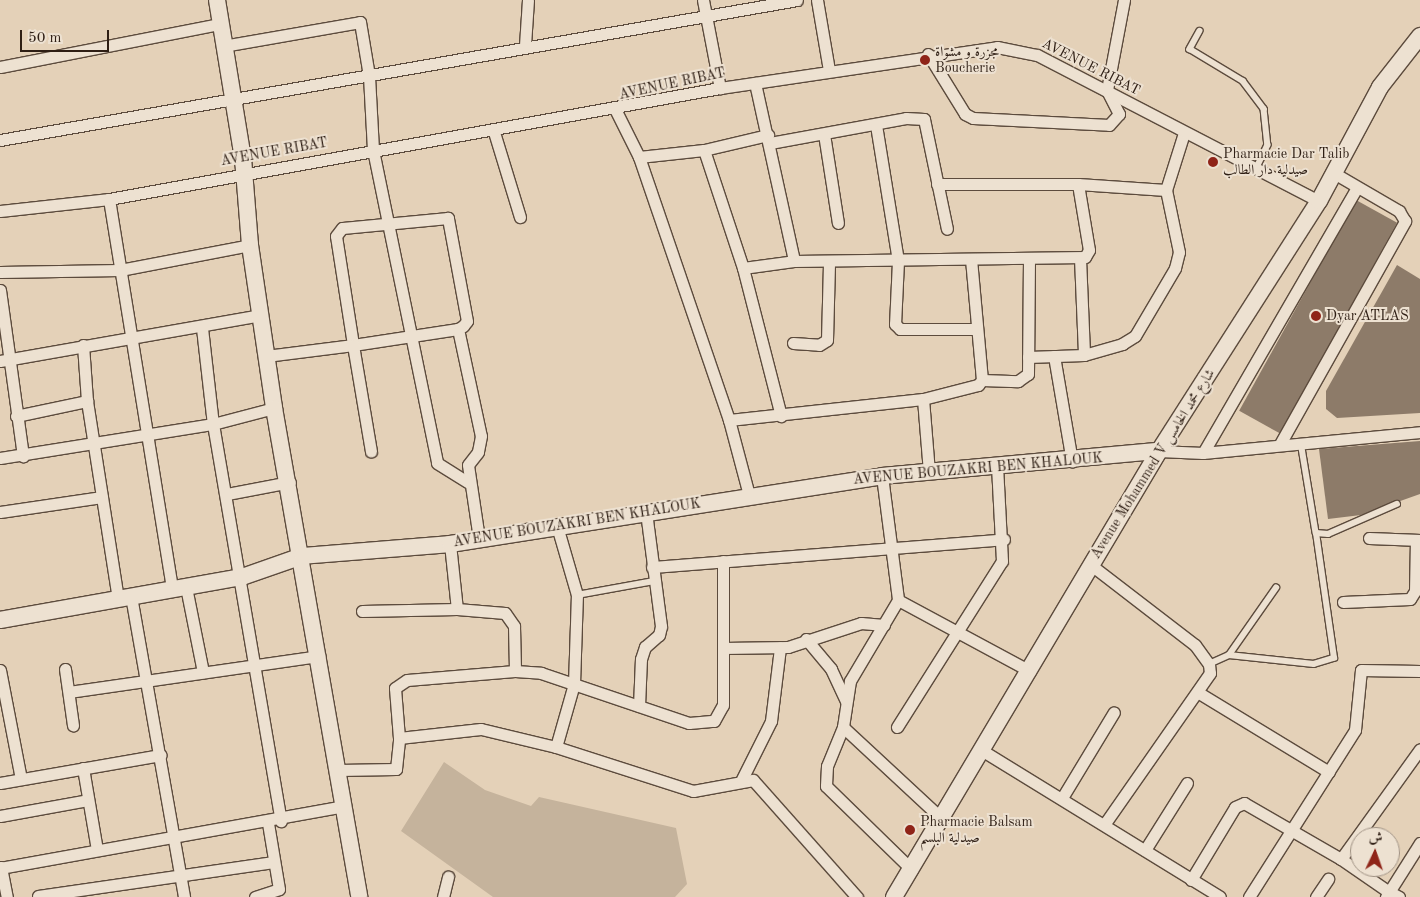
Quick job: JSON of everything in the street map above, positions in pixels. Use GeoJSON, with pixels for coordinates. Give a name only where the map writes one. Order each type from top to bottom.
{"type":"FeatureCollection","features":[{"type":"Feature","properties":{"kind":"street"},"geometry":{"type":"LineString","coordinates":[[217,0],[223,46],[234,98],[244,172],[250,245],[274,408],[290,482],[359,897]]}},
{"type":"Feature","properties":{"kind":"street"},"geometry":{"type":"LineString","coordinates":[[525,45],[528,0]]}},
{"type":"Feature","properties":{"kind":"street"},"geometry":{"type":"LineString","coordinates":[[703,0],[720,88]]}},
{"type":"Feature","properties":{"kind":"street"},"geometry":{"type":"LineString","coordinates":[[0,140],[369,76],[525,45],[798,0]]}},
{"type":"Feature","properties":{"kind":"street"},"geometry":{"type":"LineString","coordinates":[[817,0],[829,70]]}},
{"type":"Feature","properties":{"kind":"street"},"geometry":{"type":"LineString","coordinates":[[928,54],[965,114],[973,118],[1109,125],[1119,114],[1107,90],[1124,0]]}},
{"type":"Feature","properties":{"kind":"street"},"geometry":{"type":"LineString","coordinates":[[223,46],[360,22],[369,76],[373,150],[408,336],[437,463],[468,482]]}},
{"type":"Feature","properties":{"kind":"street"},"geometry":{"type":"LineString","coordinates":[[0,67],[220,24]]}},
{"type":"Feature","properties":{"kind":"street","name":"Avenue Mohammed V شارع محمد الخامس"},"geometry":{"type":"LineString","coordinates":[[894,897],[983,751],[1159,451],[1319,201],[1380,87],[1420,36]]}},
{"type":"Feature","properties":{"kind":"street","name":"AVENUE RIBAT"},"geometry":{"type":"LineString","coordinates":[[0,211],[109,199],[244,172],[616,111],[720,88],[928,54],[1009,48],[1037,55],[1107,90],[1184,133],[1319,201]]}},
{"type":"Feature","properties":{"kind":"street"},"geometry":{"type":"LineString","coordinates":[[755,82],[769,139],[794,261]]}},
{"type":"Feature","properties":{"kind":"street"},"geometry":{"type":"LineString","coordinates":[[616,111],[639,157],[729,420],[749,495]]}},
{"type":"Feature","properties":{"kind":"street"},"geometry":{"type":"LineString","coordinates":[[639,157],[704,150],[769,139],[824,134],[924,119],[947,229]]}},
{"type":"Feature","properties":{"kind":"street"},"geometry":{"type":"LineString","coordinates":[[876,125],[898,261],[894,316],[900,329],[977,329]]}},
{"type":"Feature","properties":{"kind":"street"},"geometry":{"type":"LineString","coordinates":[[494,132],[520,217]]}},
{"type":"Feature","properties":{"kind":"street"},"geometry":{"type":"LineString","coordinates":[[1028,357],[1084,355],[1122,344],[1134,336],[1174,268],[1179,241],[1166,190],[1184,133]]}},
{"type":"Feature","properties":{"kind":"street"},"geometry":{"type":"LineString","coordinates":[[824,134],[838,223]]}},
{"type":"Feature","properties":{"kind":"street"},"geometry":{"type":"LineString","coordinates":[[704,150],[743,268],[781,416]]}},
{"type":"Feature","properties":{"kind":"street"},"geometry":{"type":"LineString","coordinates":[[1280,444],[1404,224],[1399,212],[1334,173]]}},
{"type":"Feature","properties":{"kind":"street"},"geometry":{"type":"LineString","coordinates":[[938,184],[1078,184],[1166,190]]}},
{"type":"Feature","properties":{"kind":"street"},"geometry":{"type":"LineString","coordinates":[[743,268],[794,261],[1080,258],[1089,250],[1078,184]]}},
{"type":"Feature","properties":{"kind":"street"},"geometry":{"type":"LineString","coordinates":[[1203,452],[1357,188]]}},
{"type":"Feature","properties":{"kind":"street"},"geometry":{"type":"LineString","coordinates":[[109,199],[144,437],[179,589],[202,672]]}},
{"type":"Feature","properties":{"kind":"street"},"geometry":{"type":"LineString","coordinates":[[266,356],[353,345],[458,329],[467,320],[448,218],[387,222],[342,228],[336,236],[353,345],[371,451]]}},
{"type":"Feature","properties":{"kind":"street"},"geometry":{"type":"LineString","coordinates":[[0,272],[120,270],[250,245]]}},
{"type":"Feature","properties":{"kind":"street"},"geometry":{"type":"LineString","coordinates":[[1080,258],[1084,355]]}},
{"type":"Feature","properties":{"kind":"street"},"geometry":{"type":"LineString","coordinates":[[729,420],[781,416],[923,399],[969,390],[982,380],[1024,379],[1028,357],[1029,259]]}},
{"type":"Feature","properties":{"kind":"street"},"geometry":{"type":"LineString","coordinates":[[971,260],[982,380]]}},
{"type":"Feature","properties":{"kind":"street"},"geometry":{"type":"LineString","coordinates":[[793,343],[819,345],[828,340],[829,261]]}},
{"type":"Feature","properties":{"kind":"street"},"geometry":{"type":"LineString","coordinates":[[0,290],[6,360],[23,456]]}},
{"type":"Feature","properties":{"kind":"street"},"geometry":{"type":"LineString","coordinates":[[6,360],[83,345],[130,340],[202,328],[261,315]]}},
{"type":"Feature","properties":{"kind":"street"},"geometry":{"type":"LineString","coordinates":[[202,328],[213,424],[242,577],[254,664],[280,821]]}},
{"type":"Feature","properties":{"kind":"street"},"geometry":{"type":"LineString","coordinates":[[458,329],[481,436],[478,452],[468,465],[468,482],[479,538]]}},
{"type":"Feature","properties":{"kind":"street"},"geometry":{"type":"LineString","coordinates":[[83,345],[87,401],[102,497],[124,597],[148,680],[184,897]]}},
{"type":"Feature","properties":{"kind":"street"},"geometry":{"type":"LineString","coordinates":[[1054,356],[1072,461]]}},
{"type":"Feature","properties":{"kind":"street"},"geometry":{"type":"LineString","coordinates":[[923,399],[928,472]]}},
{"type":"Feature","properties":{"kind":"street"},"geometry":{"type":"LineString","coordinates":[[16,416],[87,401]]}},
{"type":"Feature","properties":{"kind":"street"},"geometry":{"type":"LineString","coordinates":[[0,458],[144,437],[213,424],[274,408]]}},
{"type":"Feature","properties":{"kind":"street"},"geometry":{"type":"LineString","coordinates":[[1159,451],[1203,452],[1420,432]]}},
{"type":"Feature","properties":{"kind":"street","name":"AVENUE BOUZAKRI BEN KHALOUK"},"geometry":{"type":"LineString","coordinates":[[0,620],[242,577],[302,556],[450,544],[749,495],[882,476],[997,465],[1072,461],[1159,451]]}},
{"type":"Feature","properties":{"kind":"street"},"geometry":{"type":"LineString","coordinates":[[897,727],[960,633],[1002,561],[1004,539],[997,465]]}},
{"type":"Feature","properties":{"kind":"street"},"geometry":{"type":"LineString","coordinates":[[882,476],[898,600],[853,676],[846,701],[843,727],[826,766],[828,791],[912,870]]}},
{"type":"Feature","properties":{"kind":"street"},"geometry":{"type":"LineString","coordinates":[[227,494],[290,482]]}},
{"type":"Feature","properties":{"kind":"street"},"geometry":{"type":"LineString","coordinates":[[0,512],[102,497]]}},
{"type":"Feature","properties":{"kind":"street"},"geometry":{"type":"LineString","coordinates":[[640,706],[641,659],[645,647],[659,635],[661,626],[646,512]]}},
{"type":"Feature","properties":{"kind":"street"},"geometry":{"type":"LineString","coordinates":[[556,747],[574,684],[577,595],[557,526]]}},
{"type":"Feature","properties":{"kind":"street"},"geometry":{"type":"LineString","coordinates":[[1343,602],[1410,599],[1415,591],[1418,540],[1369,538]]}},
{"type":"Feature","properties":{"kind":"street"},"geometry":{"type":"LineString","coordinates":[[652,567],[1004,539]]}},
{"type":"Feature","properties":{"kind":"street"},"geometry":{"type":"LineString","coordinates":[[450,544],[457,608]]}},
{"type":"Feature","properties":{"kind":"street"},"geometry":{"type":"LineString","coordinates":[[338,770],[391,772],[396,769],[399,738],[397,684],[515,671],[574,684],[689,723],[714,721],[722,705],[723,561]]}},
{"type":"Feature","properties":{"kind":"street"},"geometry":{"type":"LineString","coordinates":[[1091,565],[1195,645],[1209,664],[1210,673],[1200,693],[1104,824]]}},
{"type":"Feature","properties":{"kind":"street"},"geometry":{"type":"LineString","coordinates":[[898,600],[1030,671]]}},
{"type":"Feature","properties":{"kind":"street"},"geometry":{"type":"LineString","coordinates":[[362,611],[457,608],[510,615],[514,626],[515,671]]}},
{"type":"Feature","properties":{"kind":"street"},"geometry":{"type":"LineString","coordinates":[[723,648],[780,648],[861,624],[884,625]]}},
{"type":"Feature","properties":{"kind":"street"},"geometry":{"type":"LineString","coordinates":[[806,640],[831,669],[846,701]]}},
{"type":"Feature","properties":{"kind":"street"},"geometry":{"type":"LineString","coordinates":[[742,779],[771,721],[780,648]]}},
{"type":"Feature","properties":{"kind":"street"},"geometry":{"type":"LineString","coordinates":[[69,692],[319,656]]}},
{"type":"Feature","properties":{"kind":"street"},"geometry":{"type":"LineString","coordinates":[[66,669],[73,725]]}},
{"type":"Feature","properties":{"kind":"street"},"geometry":{"type":"LineString","coordinates":[[0,670],[22,779]]}},
{"type":"Feature","properties":{"kind":"street"},"geometry":{"type":"LineString","coordinates":[[1249,897],[1355,730],[1361,670],[1420,671]]}},
{"type":"Feature","properties":{"kind":"street"},"geometry":{"type":"LineString","coordinates":[[1200,693],[1329,772]]}},
{"type":"Feature","properties":{"kind":"street"},"geometry":{"type":"LineString","coordinates":[[1062,798],[1114,712]]}},
{"type":"Feature","properties":{"kind":"street"},"geometry":{"type":"LineString","coordinates":[[843,727],[942,819]]}},
{"type":"Feature","properties":{"kind":"street"},"geometry":{"type":"LineString","coordinates":[[399,738],[481,729],[556,747],[702,793],[742,779],[753,780],[857,897]]}},
{"type":"Feature","properties":{"kind":"street"},"geometry":{"type":"LineString","coordinates":[[1341,859],[1420,749]]}},
{"type":"Feature","properties":{"kind":"street"},"geometry":{"type":"LineString","coordinates":[[983,751],[1220,897]]}},
{"type":"Feature","properties":{"kind":"street"},"geometry":{"type":"LineString","coordinates":[[0,783],[161,755]]}},
{"type":"Feature","properties":{"kind":"street"},"geometry":{"type":"LineString","coordinates":[[83,768],[97,850]]}},
{"type":"Feature","properties":{"kind":"street"},"geometry":{"type":"LineString","coordinates":[[1145,850],[1187,783]]}},
{"type":"Feature","properties":{"kind":"street"},"geometry":{"type":"LineString","coordinates":[[0,816],[88,800]]}},
{"type":"Feature","properties":{"kind":"street"},"geometry":{"type":"LineString","coordinates":[[1191,880],[1239,804],[1250,804],[1341,859],[1392,895],[1420,844]]}},
{"type":"Feature","properties":{"kind":"street"},"geometry":{"type":"LineString","coordinates":[[7,897],[1,868],[174,835],[280,821],[344,806]]}},
{"type":"Feature","properties":{"kind":"street"},"geometry":{"type":"LineString","coordinates":[[255,897],[279,888],[268,823]]}},
{"type":"Feature","properties":{"kind":"street"},"geometry":{"type":"LineString","coordinates":[[38,896],[180,874],[274,862]]}},
{"type":"Feature","properties":{"kind":"street"},"geometry":{"type":"LineString","coordinates":[[443,897],[448,877]]}},
{"type":"Feature","properties":{"kind":"street"},"geometry":{"type":"LineString","coordinates":[[1316,897],[1328,879]]}},
{"type":"Feature","properties":{"kind":"lane"},"geometry":{"type":"LineString","coordinates":[[1200,31],[1190,49],[1243,81],[1264,109],[1268,145],[1256,170]]}},
{"type":"Feature","properties":{"kind":"lane"},"geometry":{"type":"LineString","coordinates":[[1209,664],[1229,655],[1314,664],[1334,658],[1301,442]]}},
{"type":"Feature","properties":{"kind":"lane"},"geometry":{"type":"LineString","coordinates":[[1316,533],[1328,534],[1397,504]]}},
{"type":"Feature","properties":{"kind":"lane"},"geometry":{"type":"LineString","coordinates":[[577,595],[654,580]]}},
{"type":"Feature","properties":{"kind":"lane"},"geometry":{"type":"LineString","coordinates":[[1229,655],[1276,588]]}},
{"type":"Feature","properties":{"kind":"shaded area"},"geometry":{"type":"Polygon","coordinates":[[[444,762],[485,790],[531,806],[539,797],[676,828],[687,884],[675,897],[493,897],[401,831],[444,762]]]}},
{"type":"Feature","properties":{"kind":"building","name":"Dyar ATLAS"},"geometry":{"type":"Polygon","coordinates":[[[1356,200],[1397,223],[1280,434],[1239,411],[1356,200]]]}},
{"type":"Feature","properties":{"kind":"building","name":"Dyar ATLAS"},"geometry":{"type":"Polygon","coordinates":[[[1397,265],[1420,279],[1420,413],[1337,418],[1326,409],[1326,391],[1397,265]]]}},
{"type":"Feature","properties":{"kind":"building"},"geometry":{"type":"Polygon","coordinates":[[[1420,441],[1420,494],[1361,515],[1328,519],[1319,449],[1420,441]]]}},
{"type":"Feature","properties":{"kind":"place","name":"مجزرة و مشواة Boucherie"},"geometry":{"type":"Point","coordinates":[925,60]}},
{"type":"Feature","properties":{"kind":"place","name":"Pharmacie Dar Talib صيدلية دار الطالب"},"geometry":{"type":"Point","coordinates":[1213,162]}},
{"type":"Feature","properties":{"kind":"place","name":"Dyar ATLAS"},"geometry":{"type":"Point","coordinates":[1316,316]}},
{"type":"Feature","properties":{"kind":"place","name":"Pharmacie Balsam صيدلية البلسم"},"geometry":{"type":"Point","coordinates":[910,830]}}]}
